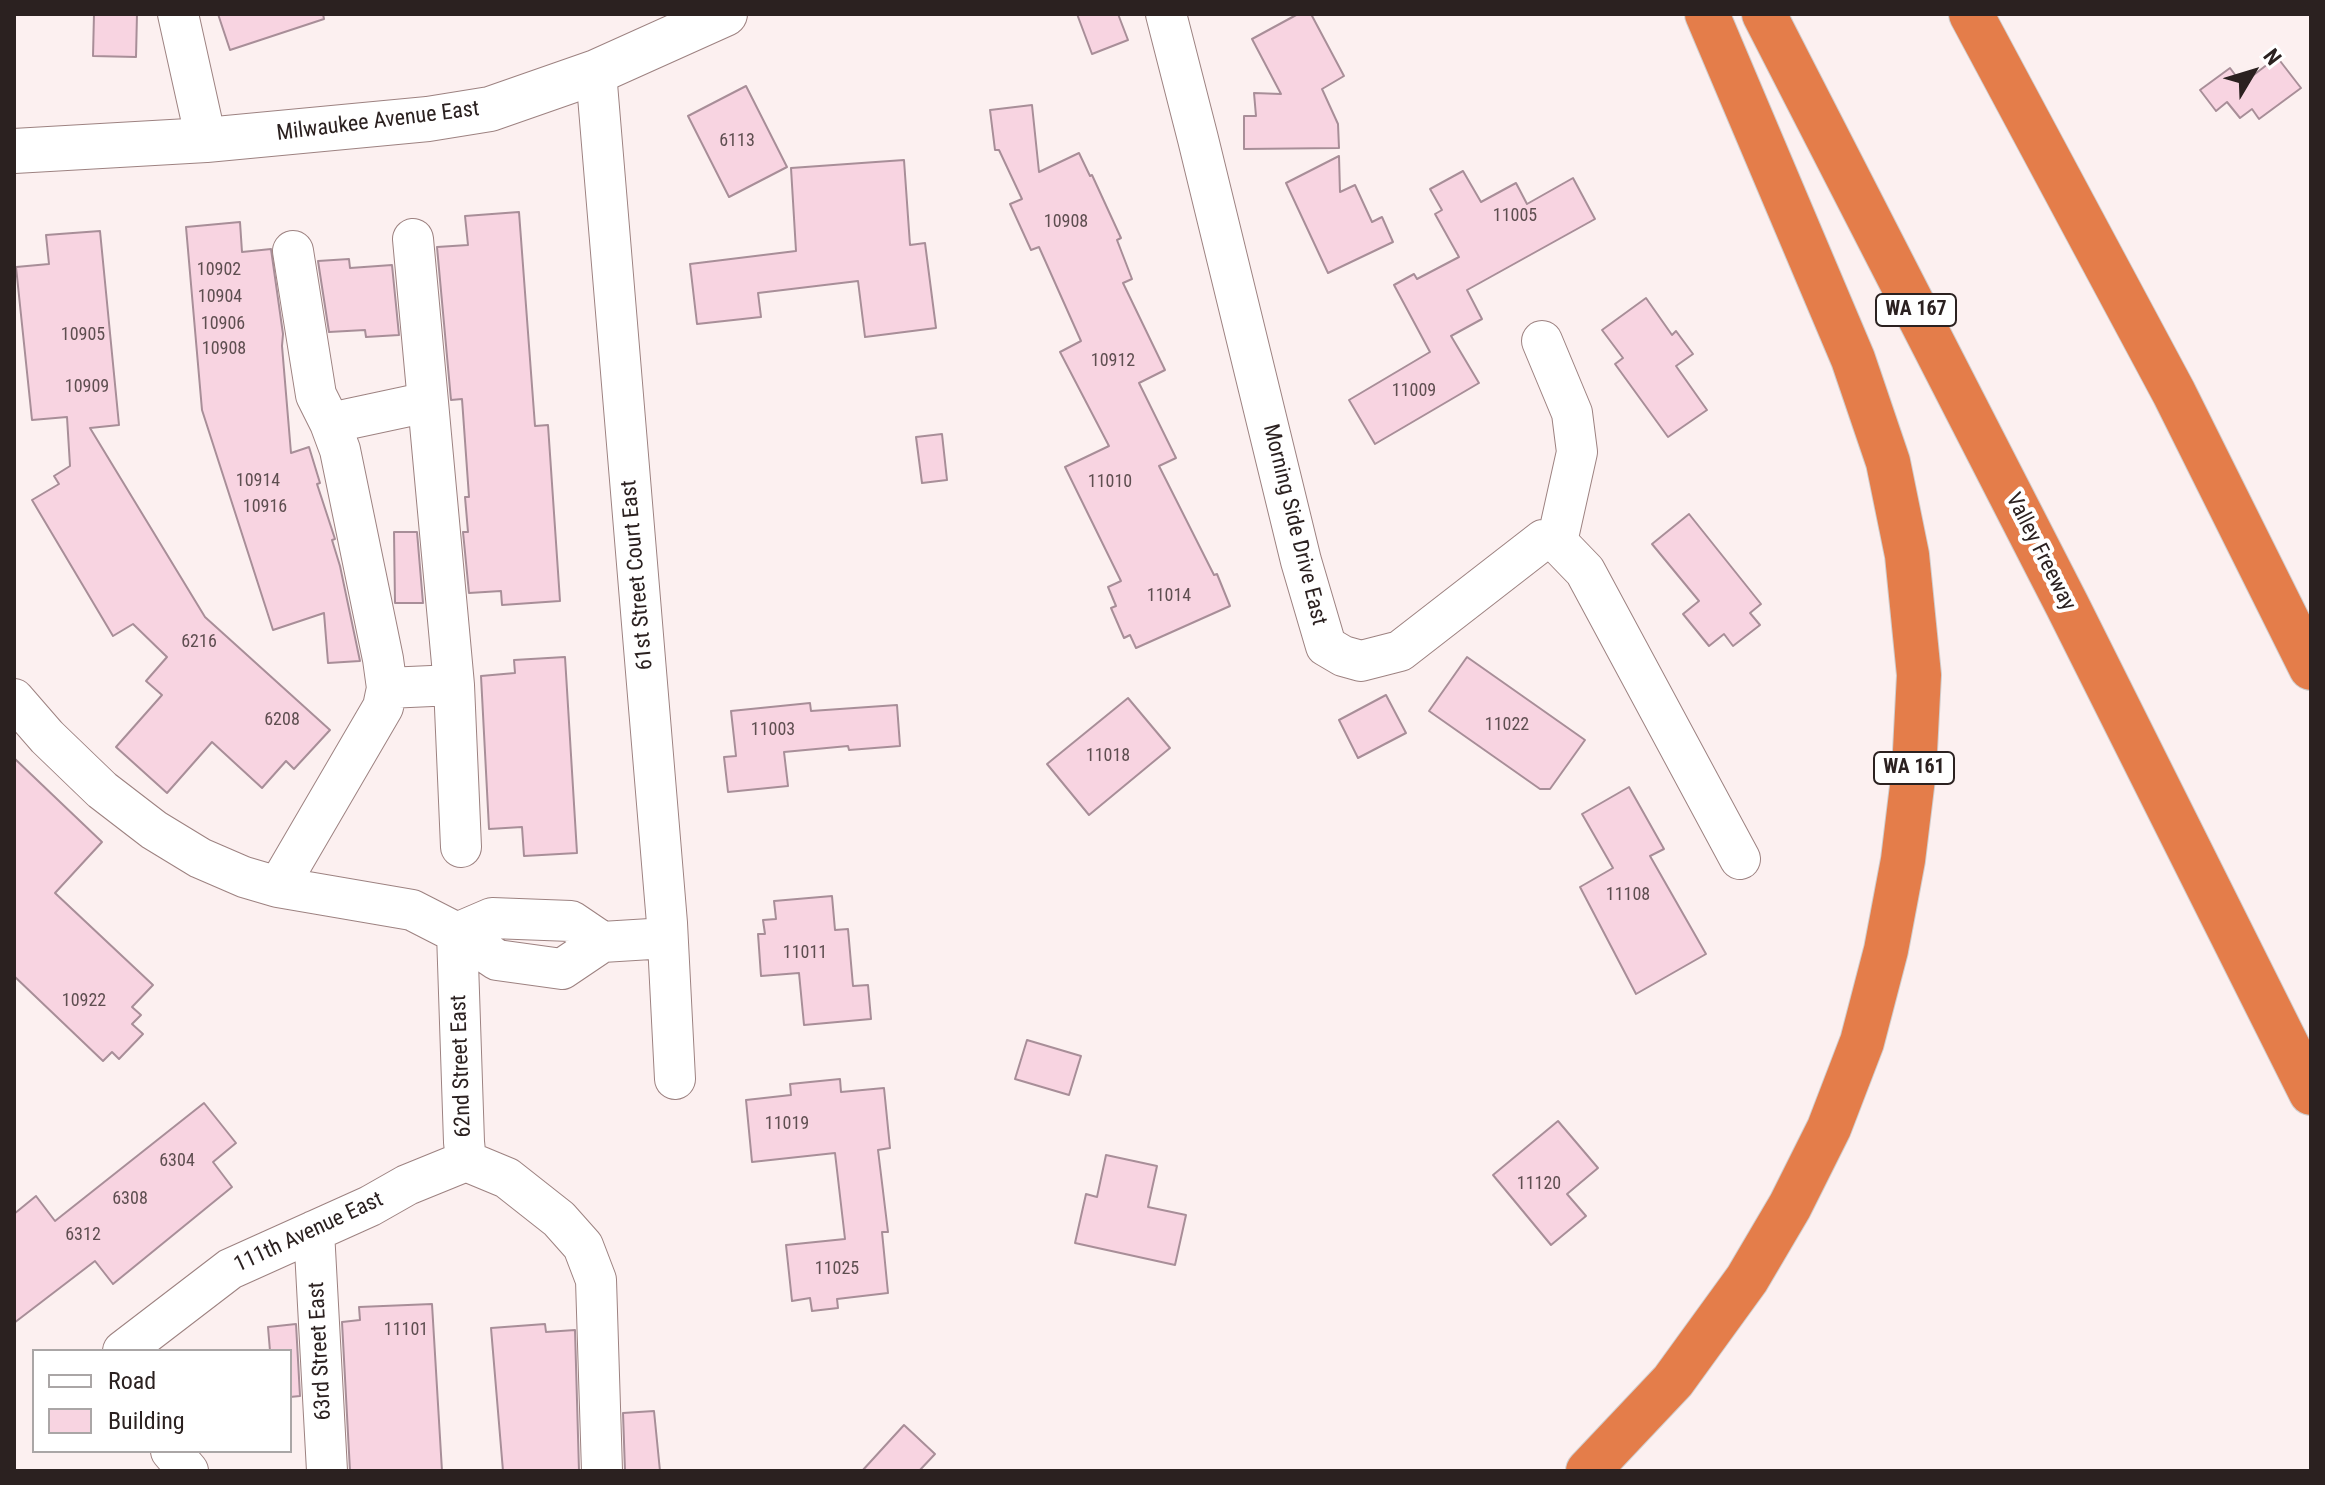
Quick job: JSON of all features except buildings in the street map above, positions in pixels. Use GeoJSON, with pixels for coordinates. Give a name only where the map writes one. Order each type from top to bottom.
{"type":"FeatureCollection","features":[{"type":"Feature","properties":{"kind":"highway","name":"WA 161"},"geometry":{"type":"LineString","coordinates":[[1588,1471],[1673,1381],[1747,1279],[1790,1206],[1829,1128],[1862,1042],[1886,950],[1903,860],[1914,770],[1919,675],[1907,555],[1888,462],[1853,359],[1707,14]]}},
{"type":"Feature","properties":{"kind":"highway","name":"Valley Freeway"},"geometry":{"type":"LineString","coordinates":[[1764,14],[2067,605],[2311,1093]]}},
{"type":"Feature","properties":{"kind":"highway"},"geometry":{"type":"LineString","coordinates":[[1971,14],[2174,393],[2311,658]]}},
{"type":"Feature","properties":{"kind":"highway"},"geometry":{"type":"LineString","coordinates":[[2174,393],[2311,668]]}},
{"type":"Feature","properties":{"kind":"street"},"geometry":{"type":"LineString","coordinates":[[178,14],[206,140]]}},
{"type":"Feature","properties":{"kind":"street","name":"Milwaukee Avenue East"},"geometry":{"type":"LineString","coordinates":[[14,151],[206,140],[428,119],[490,109],[596,72],[725,14]]}},
{"type":"Feature","properties":{"kind":"street","name":"Morning Side Drive East"},"geometry":{"type":"LineString","coordinates":[[1166,14],[1301,561],[1326,646],[1343,656],[1361,661],[1400,651],[1543,540],[1557,542]]}},
{"type":"Feature","properties":{"kind":"street","name":"61st Street Court East"},"geometry":{"type":"LineString","coordinates":[[596,72],[667,938],[675,1079]]}},
{"type":"Feature","properties":{"kind":"street"},"geometry":{"type":"LineString","coordinates":[[413,239],[454,685],[461,847]]}},
{"type":"Feature","properties":{"kind":"street"},"geometry":{"type":"LineString","coordinates":[[278,887],[383,707],[387,688],[343,465],[330,423],[316,395],[293,251]]}},
{"type":"Feature","properties":{"kind":"street"},"geometry":{"type":"LineString","coordinates":[[1542,341],[1572,413],[1577,452],[1557,542],[1585,571],[1740,859]]}},
{"type":"Feature","properties":{"kind":"street"},"geometry":{"type":"LineString","coordinates":[[330,423],[428,402]]}},
{"type":"Feature","properties":{"kind":"street"},"geometry":{"type":"LineString","coordinates":[[387,688],[454,685]]}},
{"type":"Feature","properties":{"kind":"street"},"geometry":{"type":"LineString","coordinates":[[14,699],[47,737],[102,790],[154,830],[200,858],[244,877],[278,887],[412,910],[457,933],[492,918],[571,921],[602,942],[667,938]]}},
{"type":"Feature","properties":{"kind":"street","name":"62nd Street East"},"geometry":{"type":"LineString","coordinates":[[457,933],[466,1161],[507,1178],[559,1219],[583,1246],[596,1280],[602,1471]]}},
{"type":"Feature","properties":{"kind":"street","name":"111th Avenue East"},"geometry":{"type":"LineString","coordinates":[[126,1349],[230,1269],[370,1206],[407,1185],[466,1161]]}},
{"type":"Feature","properties":{"kind":"street","name":"63rd Street East"},"geometry":{"type":"LineString","coordinates":[[314,1231],[327,1471]]}},
{"type":"Feature","properties":{"kind":"street"},"geometry":{"type":"LineString","coordinates":[[173,1453],[188,1471]]}}]}
